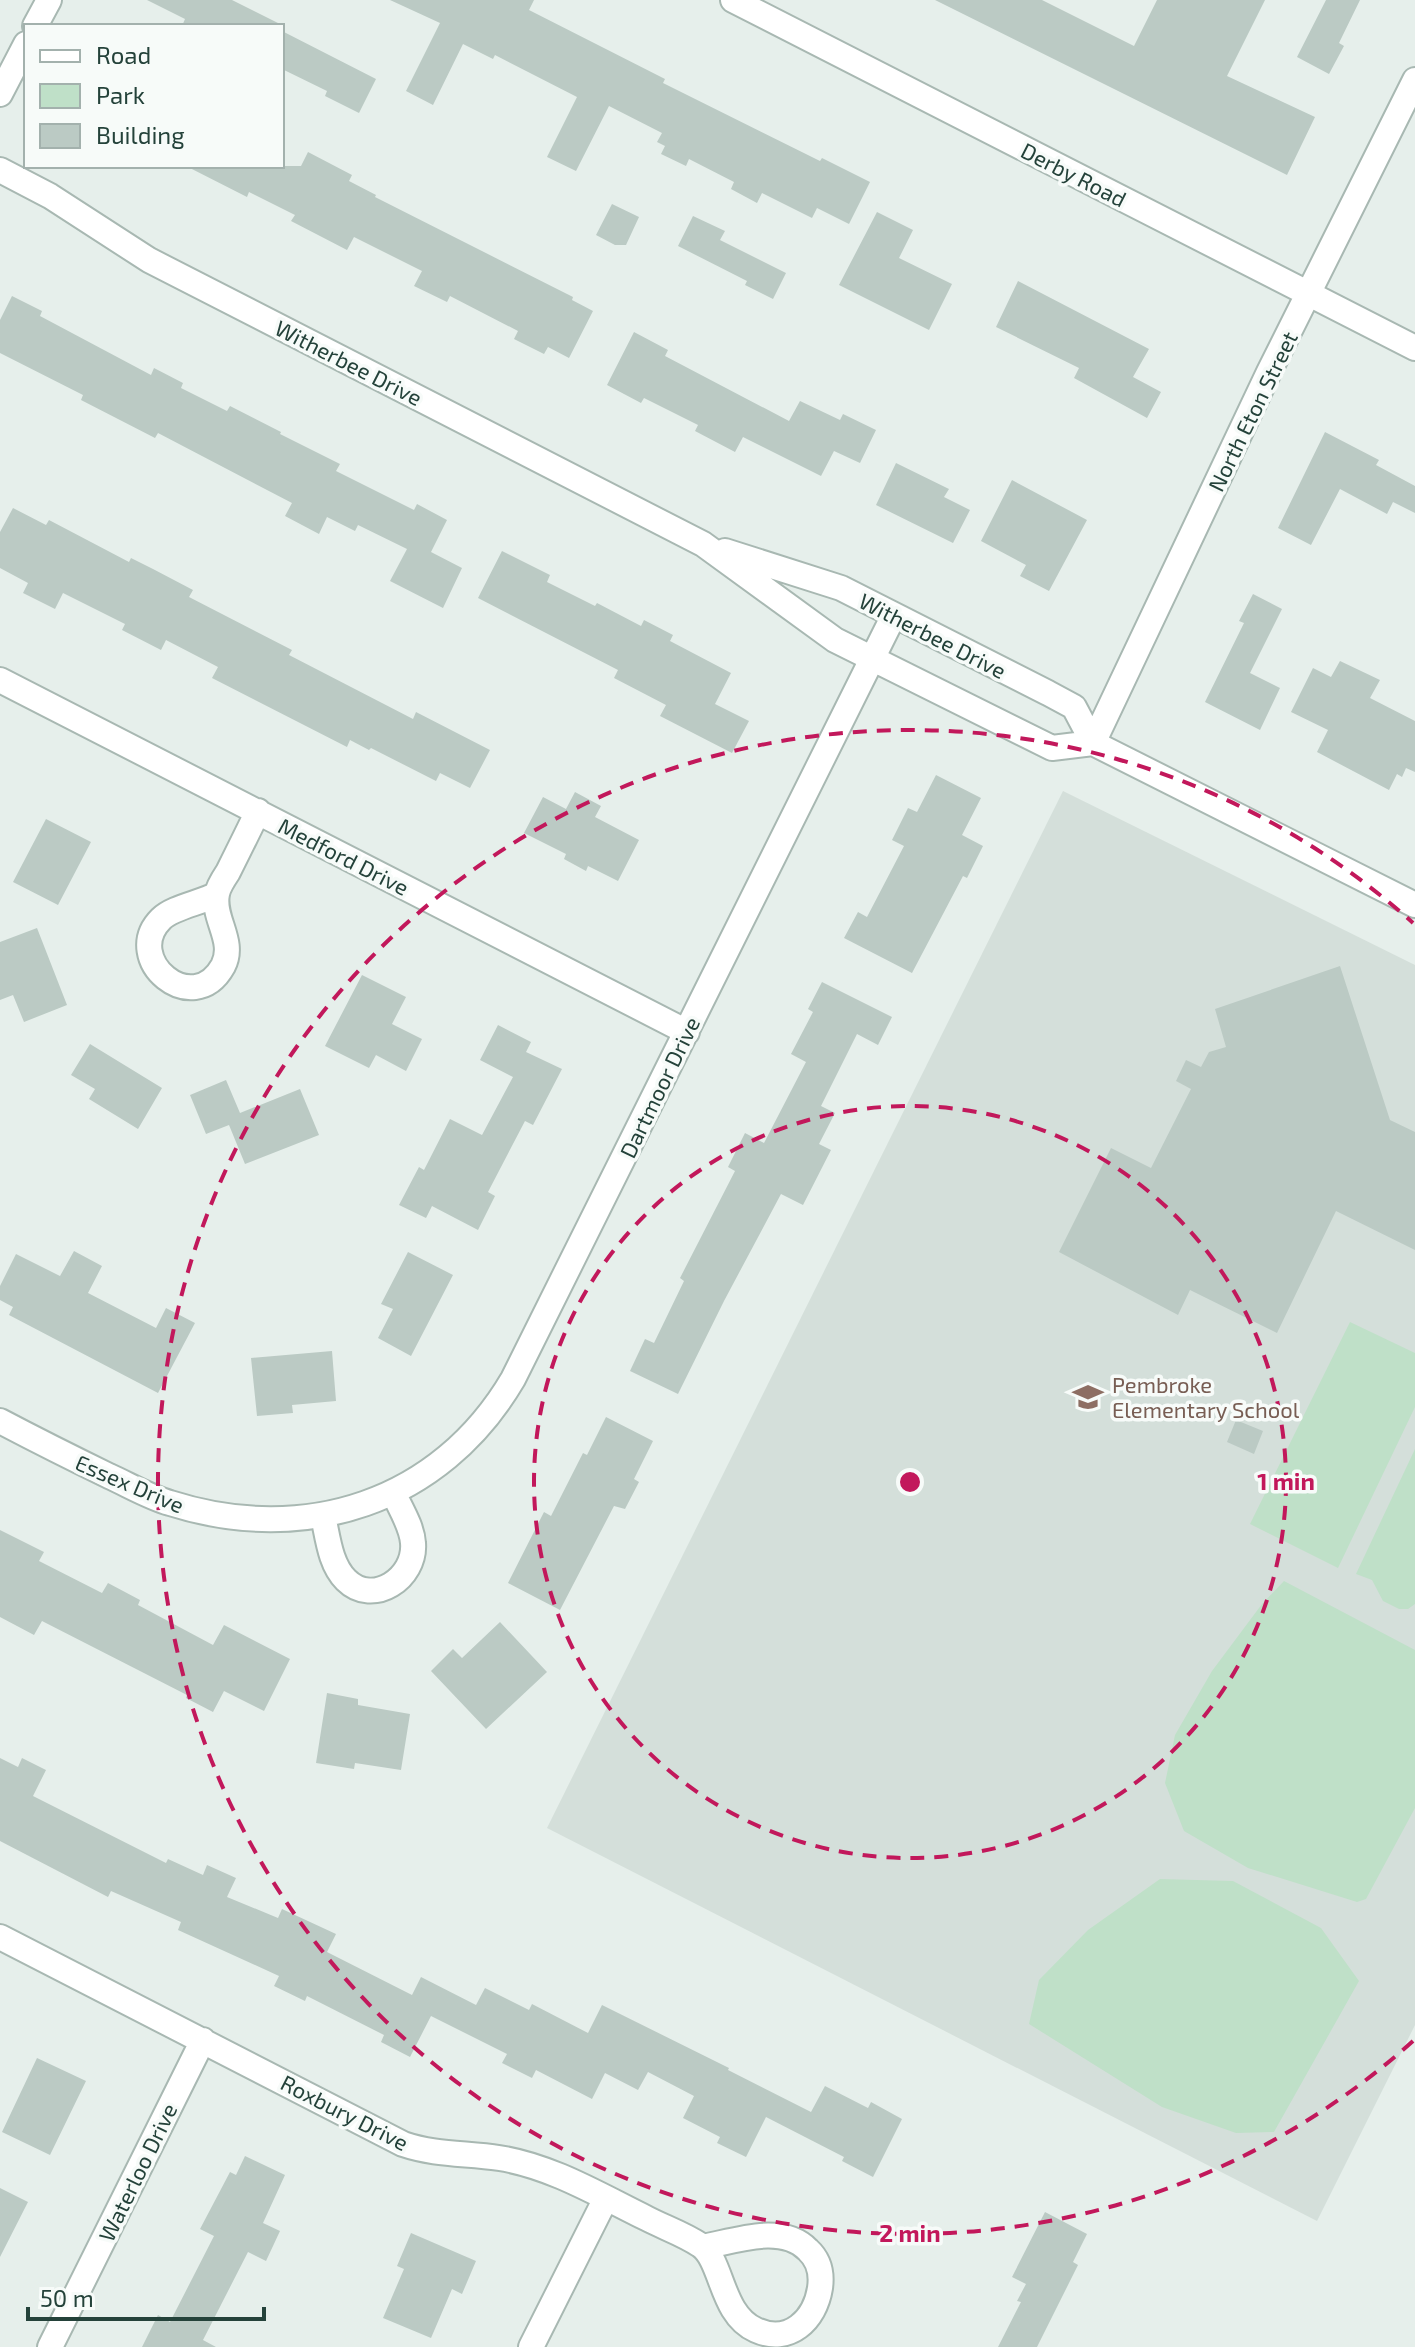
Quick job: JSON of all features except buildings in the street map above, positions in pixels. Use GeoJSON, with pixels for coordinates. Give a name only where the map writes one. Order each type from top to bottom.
{"type":"FeatureCollection","features":[{"type":"Feature","properties":{"kind":"street"},"geometry":{"type":"LineString","coordinates":[[36,24],[49,0]]}},
{"type":"Feature","properties":{"kind":"street","name":"Derby Road"},"geometry":{"type":"LineString","coordinates":[[733,0],[1415,348]]}},
{"type":"Feature","properties":{"kind":"street"},"geometry":{"type":"LineString","coordinates":[[0,94],[24,48]]}},
{"type":"Feature","properties":{"kind":"street","name":"North Eton Street"},"geometry":{"type":"LineString","coordinates":[[1093,743],[1415,80]]}},
{"type":"Feature","properties":{"kind":"street","name":"Witherbee Drive"},"geometry":{"type":"LineString","coordinates":[[0,170],[50,196],[149,260],[703,544],[835,640],[1052,748],[1093,743],[1074,707],[894,615],[841,588],[703,544]]}},
{"type":"Feature","properties":{"kind":"street","name":"Dartmoor Drive"},"geometry":{"type":"LineString","coordinates":[[363,1506],[393,1492],[443,1459],[469,1437],[501,1400],[894,615]]}},
{"type":"Feature","properties":{"kind":"street","name":"Medford Drive"},"geometry":{"type":"LineString","coordinates":[[0,680],[687,1032]]}},
{"type":"Feature","properties":{"kind":"street"},"geometry":{"type":"LineString","coordinates":[[1093,743],[1415,905]]}},
{"type":"Feature","properties":{"kind":"street"},"geometry":{"type":"LineString","coordinates":[[217,894],[258,811]]}},
{"type":"Feature","properties":{"kind":"street","name":"Essex Drive"},"geometry":{"type":"LineString","coordinates":[[0,1421],[166,1502],[215,1515],[249,1518],[323,1516],[363,1506]]}},
{"type":"Feature","properties":{"kind":"street"},"geometry":{"type":"LineString","coordinates":[[323,1516],[333,1557],[347,1581],[366,1591],[389,1587],[406,1573],[414,1553],[413,1540],[393,1492]]}},
{"type":"Feature","properties":{"kind":"street","name":"Roxbury Drive"},"geometry":{"type":"LineString","coordinates":[[0,1937],[403,2144],[425,2151],[501,2158],[536,2167],[703,2247]]}},
{"type":"Feature","properties":{"kind":"street","name":"Waterloo Drive"},"geometry":{"type":"LineString","coordinates":[[50,2347],[203,2040]]}},
{"type":"Feature","properties":{"kind":"street"},"geometry":{"type":"LineString","coordinates":[[531,2347],[606,2198]]}},
{"type":"Feature","properties":{"kind":"street"},"geometry":{"type":"LineString","coordinates":[[785,2236],[804,2246],[818,2260],[821,2282],[818,2303],[808,2320],[793,2331],[780,2334],[755,2330],[731,2306],[703,2247],[785,2236]]}},
{"type":"Feature","properties":{"kind":"shaded area","name":"Pembroke Elementary School"},"geometry":{"type":"Polygon","coordinates":[[[1063,791],[1415,965],[1415,2025],[1317,2221],[547,1828],[1063,791]]]}},
{"type":"Feature","properties":{"kind":"green space"},"geometry":{"type":"Polygon","coordinates":[[[1350,1322],[1415,1353],[1415,1407],[1338,1568],[1250,1524],[1350,1322]]]}},
{"type":"Feature","properties":{"kind":"green space"},"geometry":{"type":"Polygon","coordinates":[[[1415,1449],[1415,1604],[1408,1609],[1399,1609],[1383,1601],[1372,1580],[1356,1574],[1415,1449]]]}},
{"type":"Feature","properties":{"kind":"green space"},"geometry":{"type":"Polygon","coordinates":[[[1284,1581],[1415,1650],[1415,1808],[1366,1899],[1357,1902],[1248,1868],[1184,1831],[1165,1783],[1175,1735],[1212,1671],[1262,1604],[1284,1581]]]}},
{"type":"Feature","properties":{"kind":"green space"},"geometry":{"type":"Polygon","coordinates":[[[1160,1879],[1233,1881],[1321,1928],[1359,1981],[1274,2132],[1236,2133],[1162,2107],[1029,2024],[1039,1980],[1088,1930],[1160,1879]]]}},
{"type":"Feature","properties":{"kind":"place","name":"Pembroke Elementary School"},"geometry":{"type":"Point","coordinates":[1088,1397]}}]}
